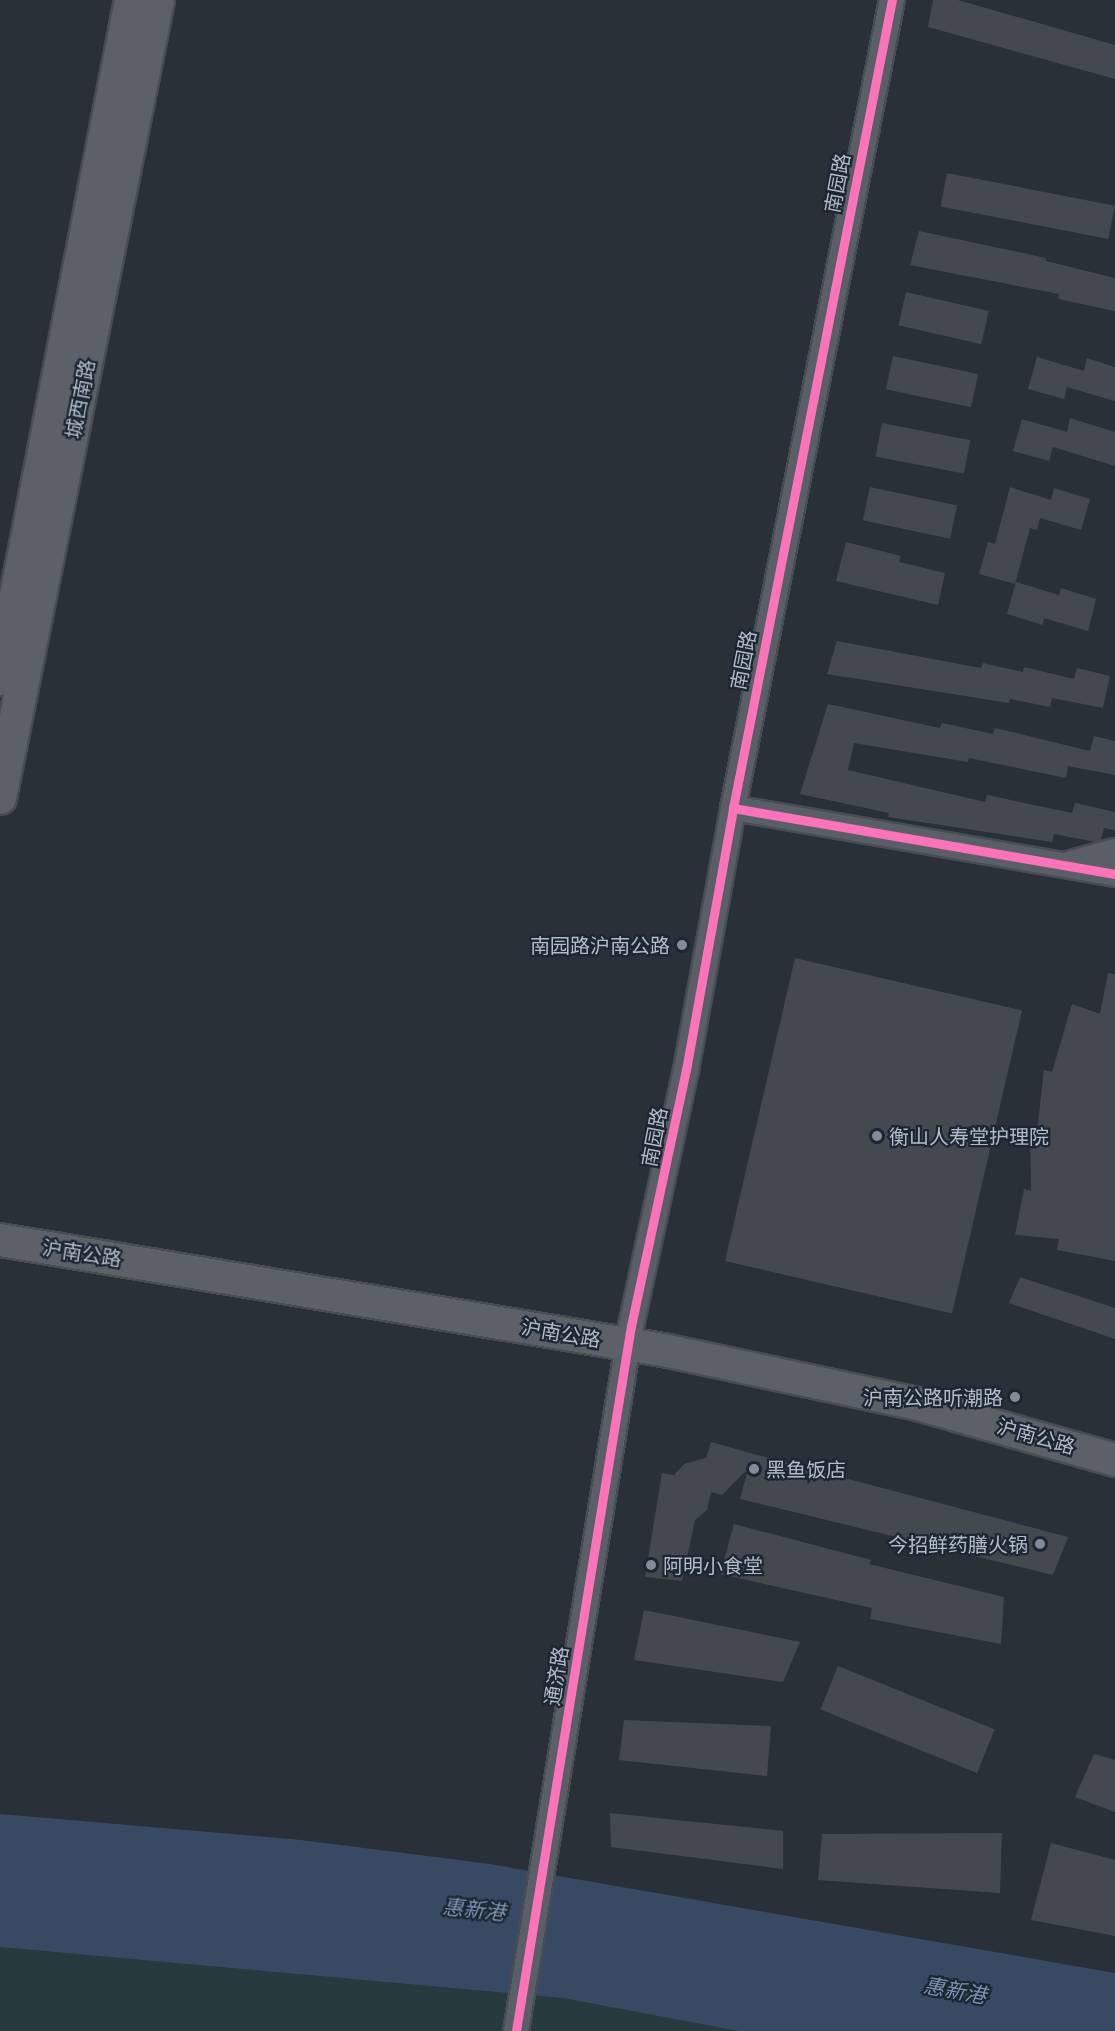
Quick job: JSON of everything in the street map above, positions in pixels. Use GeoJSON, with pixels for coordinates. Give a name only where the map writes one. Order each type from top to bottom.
{"type":"FeatureCollection","features":[{"type":"Feature","properties":{"kind":"main road","name":"城西南路"},"geometry":{"type":"LineString","coordinates":[[0,679],[131,0]]}},
{"type":"Feature","properties":{"kind":"main road","name":"城西南路"},"geometry":{"type":"LineString","coordinates":[[0,798],[159,0]]}},
{"type":"Feature","properties":{"kind":"main road","name":"沪南公路"},"geometry":{"type":"LineString","coordinates":[[0,1222],[237,1270]]}},
{"type":"Feature","properties":{"kind":"main road","name":"沪南公路"},"geometry":{"type":"LineString","coordinates":[[0,1240],[237,1270],[925,1387],[1115,1441]]}},
{"type":"Feature","properties":{"kind":"main road","name":"沪南公路"},"geometry":{"type":"LineString","coordinates":[[629,1335],[921,1405],[1115,1460]]}},
{"type":"Feature","properties":{"kind":"street","name":"南园路"},"geometry":{"type":"LineString","coordinates":[[629,1335],[686,1070],[733,808],[892,0]]}},
{"type":"Feature","properties":{"kind":"street"},"geometry":{"type":"LineString","coordinates":[[733,808],[1115,874]]}},
{"type":"Feature","properties":{"kind":"street"},"geometry":{"type":"LineString","coordinates":[[1063,865],[1115,851]]}},
{"type":"Feature","properties":{"kind":"street","name":"通济路"},"geometry":{"type":"LineString","coordinates":[[517,2023],[629,1335]]}},
{"type":"Feature","properties":{"kind":"green space"},"geometry":{"type":"Polygon","coordinates":[[[0,1947],[563,1998],[738,2031],[0,2031],[0,1947]]]}},
{"type":"Feature","properties":{"kind":"water","name":"惠新港"},"geometry":{"type":"Polygon","coordinates":[[[0,1814],[301,1840],[490,1864],[1115,1973],[1115,2031],[738,2031],[563,1998],[0,1947],[0,1814]]]}},
{"type":"Feature","properties":{"kind":"building"},"geometry":{"type":"Polygon","coordinates":[[[933,0],[958,0],[1115,45],[1115,79],[928,27],[933,0]]]}},
{"type":"Feature","properties":{"kind":"building"},"geometry":{"type":"Polygon","coordinates":[[[947,173],[1115,206],[1108,239],[941,206],[947,173]]]}},
{"type":"Feature","properties":{"kind":"building"},"geometry":{"type":"Polygon","coordinates":[[[919,231],[1046,258],[1046,261],[1115,278],[1115,311],[1058,299],[1059,294],[910,265],[919,231]]]}},
{"type":"Feature","properties":{"kind":"building"},"geometry":{"type":"Polygon","coordinates":[[[906,292],[989,311],[981,344],[898,325],[906,292]]]}},
{"type":"Feature","properties":{"kind":"building"},"geometry":{"type":"Polygon","coordinates":[[[893,356],[978,374],[971,407],[886,389],[893,356]]]}},
{"type":"Feature","properties":{"kind":"building"},"geometry":{"type":"Polygon","coordinates":[[[1037,357],[1084,371],[1087,358],[1115,367],[1115,401],[1067,387],[1064,399],[1028,389],[1037,357]]]}},
{"type":"Feature","properties":{"kind":"building"},"geometry":{"type":"Polygon","coordinates":[[[1070,418],[1115,432],[1115,466],[1053,447],[1049,461],[1013,451],[1022,419],[1067,432],[1070,418]]]}},
{"type":"Feature","properties":{"kind":"building"},"geometry":{"type":"Polygon","coordinates":[[[882,423],[970,440],[964,474],[876,456],[882,423]]]}},
{"type":"Feature","properties":{"kind":"building"},"geometry":{"type":"Polygon","coordinates":[[[870,487],[957,506],[950,539],[863,520],[870,487]]]}},
{"type":"Feature","properties":{"kind":"building"},"geometry":{"type":"Polygon","coordinates":[[[1010,487],[1051,500],[1054,488],[1090,499],[1081,530],[1040,518],[1037,530],[1030,528],[1015,584],[979,574],[988,542],[995,544],[1010,487]]]}},
{"type":"Feature","properties":{"kind":"building"},"geometry":{"type":"Polygon","coordinates":[[[846,542],[901,556],[899,562],[945,573],[938,605],[836,581],[846,542]]]}},
{"type":"Feature","properties":{"kind":"building"},"geometry":{"type":"Polygon","coordinates":[[[1016,582],[1059,595],[1061,588],[1096,599],[1088,631],[1044,618],[1043,625],[1007,614],[1016,582]]]}},
{"type":"Feature","properties":{"kind":"building"},"geometry":{"type":"Polygon","coordinates":[[[837,641],[981,668],[983,663],[1023,672],[1024,667],[1074,679],[1077,668],[1110,676],[1103,708],[1052,698],[1050,707],[1010,699],[1009,703],[827,674],[837,641]]]}},
{"type":"Feature","properties":{"kind":"building"},"geometry":{"type":"Polygon","coordinates":[[[828,704],[940,728],[942,723],[993,734],[995,728],[1090,751],[1094,736],[1115,741],[1115,775],[1068,766],[1066,778],[969,758],[968,762],[854,743],[848,770],[985,802],[987,795],[1072,813],[1075,803],[1115,812],[1115,830],[1104,828],[1101,840],[1096,842],[1054,834],[1052,842],[888,817],[889,813],[800,794],[828,704]]]}},
{"type":"Feature","properties":{"kind":"building","name":"衡山人寿堂护理院"},"geometry":{"type":"Polygon","coordinates":[[[795,958],[1022,1010],[952,1313],[725,1261],[795,958]]]}},
{"type":"Feature","properties":{"kind":"building"},"geometry":{"type":"Polygon","coordinates":[[[1108,973],[1115,974],[1115,1261],[1057,1250],[1059,1239],[1015,1235],[1024,1189],[1031,1191],[1030,1131],[1037,1132],[1044,1070],[1052,1072],[1072,1004],[1100,1014],[1108,973]]]}},
{"type":"Feature","properties":{"kind":"building"},"geometry":{"type":"Polygon","coordinates":[[[1020,1277],[1115,1308],[1115,1339],[1009,1303],[1020,1277]]]}},
{"type":"Feature","properties":{"kind":"building"},"geometry":{"type":"Polygon","coordinates":[[[711,1442],[1068,1537],[1053,1575],[740,1499],[748,1469],[722,1495],[711,1492],[707,1510],[695,1520],[682,1581],[645,1577],[662,1473],[674,1475],[684,1464],[706,1458],[711,1442]]]}},
{"type":"Feature","properties":{"kind":"building"},"geometry":{"type":"Polygon","coordinates":[[[734,1524],[871,1560],[869,1564],[1004,1597],[1001,1644],[870,1619],[872,1608],[720,1574],[734,1524]]]}},
{"type":"Feature","properties":{"kind":"building"},"geometry":{"type":"Polygon","coordinates":[[[644,1610],[800,1642],[783,1682],[634,1660],[644,1610]]]}},
{"type":"Feature","properties":{"kind":"building"},"geometry":{"type":"Polygon","coordinates":[[[838,1666],[995,1729],[977,1773],[820,1710],[838,1666]]]}},
{"type":"Feature","properties":{"kind":"building"},"geometry":{"type":"Polygon","coordinates":[[[624,1720],[771,1726],[767,1776],[619,1760],[624,1720]]]}},
{"type":"Feature","properties":{"kind":"building"},"geometry":{"type":"Polygon","coordinates":[[[1094,1754],[1115,1760],[1115,1812],[1075,1797],[1094,1754]]]}},
{"type":"Feature","properties":{"kind":"building"},"geometry":{"type":"Polygon","coordinates":[[[610,1813],[783,1831],[783,1869],[611,1847],[610,1813]]]}},
{"type":"Feature","properties":{"kind":"building"},"geometry":{"type":"Polygon","coordinates":[[[1002,1833],[1000,1893],[818,1880],[822,1834],[1002,1833]]]}},
{"type":"Feature","properties":{"kind":"building"},"geometry":{"type":"Polygon","coordinates":[[[1051,1843],[1115,1860],[1115,1936],[1031,1920],[1051,1843]]]}},
{"type":"Feature","properties":{"kind":"cycle path"},"geometry":{"type":"LineString","coordinates":[[516,2031],[631,1326],[686,1070],[733,808],[892,0]]}},
{"type":"Feature","properties":{"kind":"cycle path"},"geometry":{"type":"LineString","coordinates":[[733,808],[1115,874]]}},
{"type":"Feature","properties":{"kind":"place","name":"南园路沪南公路"},"geometry":{"type":"Point","coordinates":[682,945]}},
{"type":"Feature","properties":{"kind":"place","name":"衡山人寿堂护理院"},"geometry":{"type":"Point","coordinates":[877,1136]}},
{"type":"Feature","properties":{"kind":"place","name":"沪南公路听潮路"},"geometry":{"type":"Point","coordinates":[1015,1397]}},
{"type":"Feature","properties":{"kind":"place","name":"黑鱼饭店"},"geometry":{"type":"Point","coordinates":[754,1469]}},
{"type":"Feature","properties":{"kind":"place","name":"今招鲜药膳火锅"},"geometry":{"type":"Point","coordinates":[1040,1544]}},
{"type":"Feature","properties":{"kind":"place","name":"阿明小食堂"},"geometry":{"type":"Point","coordinates":[651,1565]}}]}
